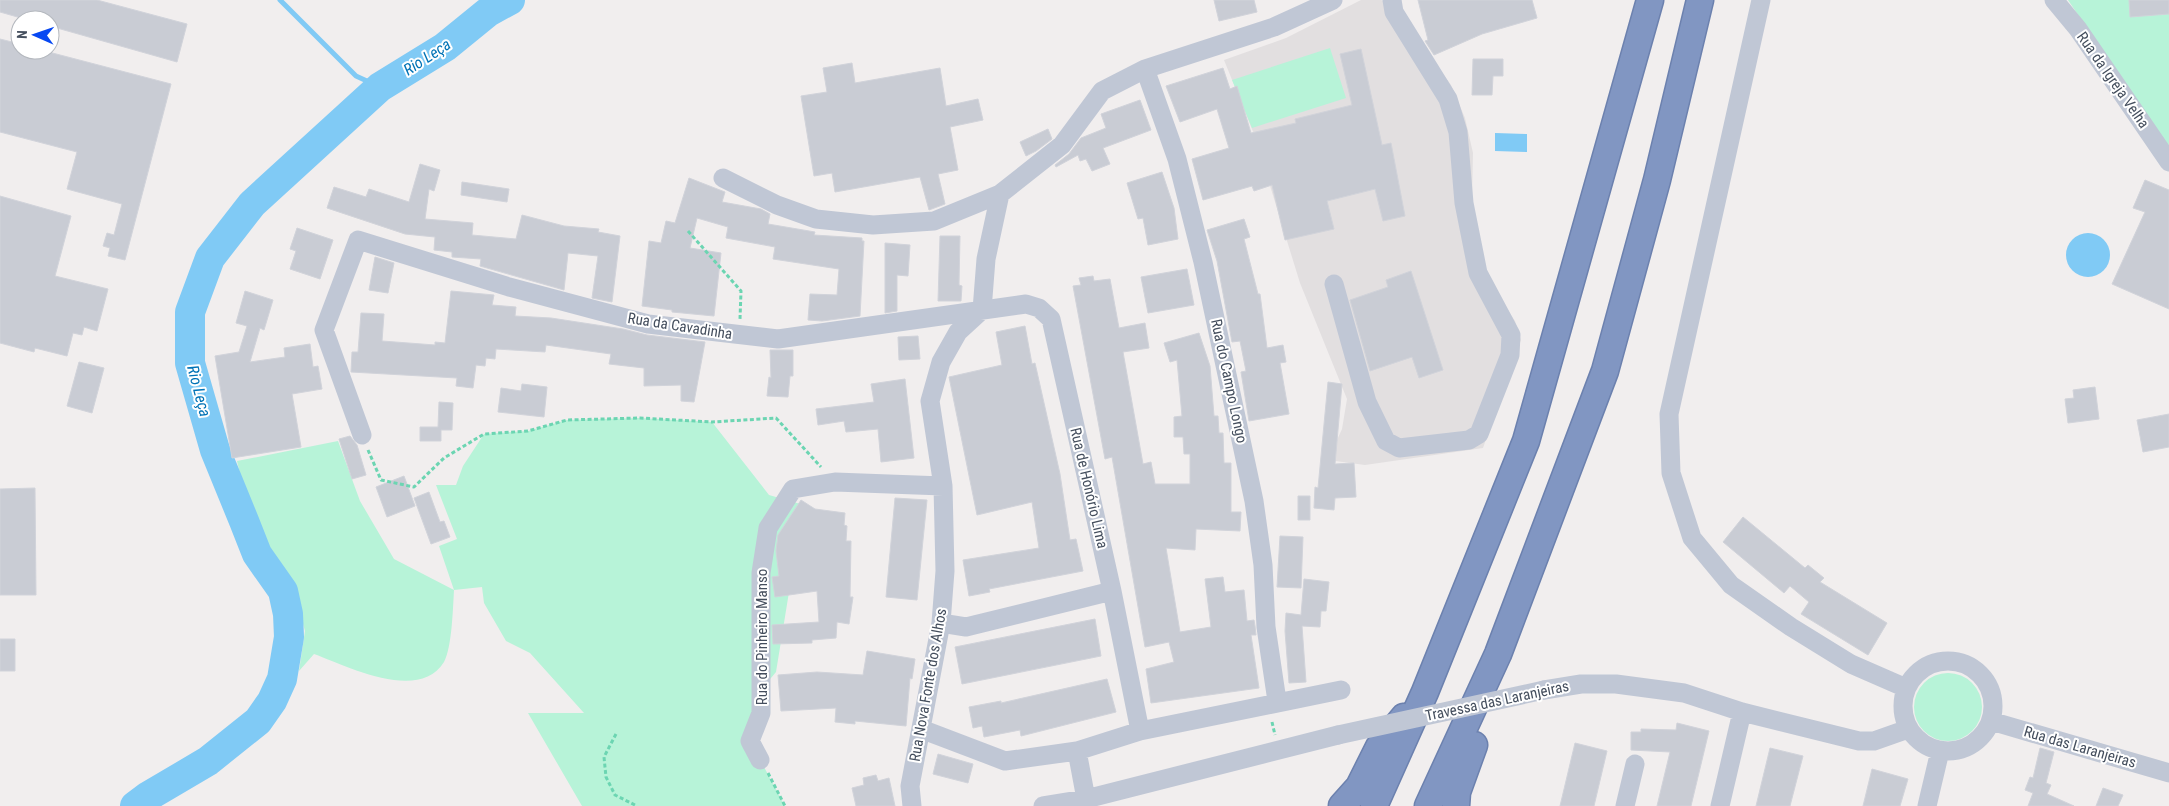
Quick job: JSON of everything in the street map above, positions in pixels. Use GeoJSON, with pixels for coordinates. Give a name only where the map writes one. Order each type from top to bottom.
{"type":"FeatureCollection","features":[{"type":"Feature","properties":{"kind":"highway"},"geometry":{"type":"LineString","coordinates":[[1374,806],[1425,692],[1526,442],[1650,0]]}},
{"type":"Feature","properties":{"kind":"highway"},"geometry":{"type":"LineString","coordinates":[[1428,806],[1498,654],[1604,372],[1657,180],[1700,0]]}},
{"type":"Feature","properties":{"kind":"highway"},"geometry":{"type":"LineString","coordinates":[[1456,806],[1466,761],[1487,714],[1498,654]]}},
{"type":"Feature","properties":{"kind":"highway"},"geometry":{"type":"LineString","coordinates":[[1342,806],[1359,787],[1379,747],[1425,692]]}},
{"type":"Feature","properties":{"kind":"street"},"geometry":{"type":"LineString","coordinates":[[723,178],[777,205],[816,219],[873,225],[934,221],[1000,194],[1062,145],[1102,91],[1145,69],[1274,27],[1333,0]]}},
{"type":"Feature","properties":{"kind":"street"},"geometry":{"type":"LineString","coordinates":[[1334,284],[1367,402],[1386,441],[1399,448],[1469,440],[1479,434],[1510,354],[1511,335],[1478,273],[1464,203],[1458,132],[1448,99],[1394,12],[1392,0]]}},
{"type":"Feature","properties":{"kind":"street"},"geometry":{"type":"LineString","coordinates":[[1761,0],[1669,414],[1671,473],[1692,538],[1731,585],[1791,627],[1851,664],[1906,688]]}},
{"type":"Feature","properties":{"kind":"street","name":"Rua da Igreja Velha"},"geometry":{"type":"LineString","coordinates":[[2054,0],[2078,29],[2169,162]]}},
{"type":"Feature","properties":{"kind":"street","name":"Rua do Campo Longo"},"geometry":{"type":"LineString","coordinates":[[1145,69],[1177,159],[1189,206],[1254,501],[1263,565],[1273,702]]}},
{"type":"Feature","properties":{"kind":"street"},"geometry":{"type":"LineString","coordinates":[[982,310],[986,258],[1000,194]]}},
{"type":"Feature","properties":{"kind":"street","name":"Rua da Cavadinha"},"geometry":{"type":"LineString","coordinates":[[362,435],[324,330],[351,238],[509,286],[648,324],[739,335],[778,339],[982,310]]}},
{"type":"Feature","properties":{"kind":"street","name":"Rua de Honório Lima"},"geometry":{"type":"LineString","coordinates":[[982,310],[1026,304],[1039,308],[1050,319],[1112,591],[1140,731]]}},
{"type":"Feature","properties":{"kind":"street","name":"Rua Nova Fonte dos Alhos"},"geometry":{"type":"LineString","coordinates":[[912,806],[910,786],[941,624],[945,571],[943,486],[930,401],[941,362],[958,332],[982,310]]}},
{"type":"Feature","properties":{"kind":"street","name":"Rua do Pinheiro Manso"},"geometry":{"type":"LineString","coordinates":[[760,760],[750,741],[761,714],[761,573],[768,528],[793,489],[835,482],[943,486]]}},
{"type":"Feature","properties":{"kind":"street"},"geometry":{"type":"LineString","coordinates":[[941,624],[966,628],[1112,591]]}},
{"type":"Feature","properties":{"kind":"street"},"geometry":{"type":"LineString","coordinates":[[1948,660],[1962,662],[1974,669],[1988,686],[1993,709],[1990,721],[1981,738],[1969,747],[1954,752],[1940,751],[1923,745],[1908,729],[1904,721],[1902,706],[1910,679],[1921,669],[1933,663],[1948,660]]}},
{"type":"Feature","properties":{"kind":"street","name":"Travessa das Laranjeiras"},"geometry":{"type":"LineString","coordinates":[[1042,806],[1086,799],[1338,735],[1544,690],[1581,684],[1616,684],[1684,693],[1742,712],[1858,741],[1874,741],[1908,729]]}},
{"type":"Feature","properties":{"kind":"street"},"geometry":{"type":"LineString","coordinates":[[920,728],[1005,761],[1077,751],[1140,731],[1273,702],[1341,690]]}},
{"type":"Feature","properties":{"kind":"street"},"geometry":{"type":"LineString","coordinates":[[1720,806],[1742,712]]}},
{"type":"Feature","properties":{"kind":"street","name":"Rua das Laranjeiras"},"geometry":{"type":"LineString","coordinates":[[1990,721],[2169,773]]}},
{"type":"Feature","properties":{"kind":"street"},"geometry":{"type":"LineString","coordinates":[[1077,751],[1086,799]]}},
{"type":"Feature","properties":{"kind":"street"},"geometry":{"type":"LineString","coordinates":[[1927,806],[1940,751]]}},
{"type":"Feature","properties":{"kind":"street"},"geometry":{"type":"LineString","coordinates":[[1625,806],[1635,764]]}},
{"type":"Feature","properties":{"kind":"path"},"geometry":{"type":"LineString","coordinates":[[688,231],[741,291],[739,335]]}},
{"type":"Feature","properties":{"kind":"path"},"geometry":{"type":"LineString","coordinates":[[362,435],[380,480],[414,487],[444,458],[484,434],[528,431],[567,420],[640,418],[712,422],[776,418],[835,482]]}},
{"type":"Feature","properties":{"kind":"path"},"geometry":{"type":"LineString","coordinates":[[1273,702],[1278,750]]}},
{"type":"Feature","properties":{"kind":"path"},"geometry":{"type":"LineString","coordinates":[[616,734],[604,756],[606,777],[615,795],[637,806]]}},
{"type":"Feature","properties":{"kind":"path"},"geometry":{"type":"LineString","coordinates":[[760,760],[785,806]]}},
{"type":"Feature","properties":{"kind":"shaded area"},"geometry":{"type":"Polygon","coordinates":[[[1361,0],[1381,0],[1401,8],[1418,40],[1451,85],[1465,118],[1473,153],[1472,199],[1479,255],[1496,292],[1515,321],[1521,340],[1483,448],[1365,465],[1328,460],[1342,429],[1347,399],[1300,283],[1254,134],[1224,60],[1286,38],[1361,0]]]}},
{"type":"Feature","properties":{"kind":"green space"},"geometry":{"type":"Polygon","coordinates":[[[2068,0],[2169,0],[2169,149],[2068,0]]]}},
{"type":"Feature","properties":{"kind":"green space"},"geometry":{"type":"Polygon","coordinates":[[[1330,48],[1346,98],[1252,128],[1232,80],[1330,48]]]}},
{"type":"Feature","properties":{"kind":"green space"},"geometry":{"type":"Polygon","coordinates":[[[640,418],[712,422],[769,495],[811,507],[796,549],[776,672],[761,690],[750,741],[785,806],[582,806],[528,713],[584,713],[530,653],[506,641],[484,603],[482,587],[454,590],[439,546],[457,539],[436,485],[456,485],[463,466],[484,434],[528,431],[567,420],[640,418]]]}},
{"type":"Feature","properties":{"kind":"green space"},"geometry":{"type":"Polygon","coordinates":[[[338,441],[360,501],[394,559],[454,590],[452,627],[447,656],[433,674],[418,680],[401,681],[382,678],[363,673],[314,654],[299,671],[305,631],[294,592],[248,507],[237,461],[338,441]]]}},
{"type":"Feature","properties":{"kind":"green space"},"geometry":{"type":"Polygon","coordinates":[[[1948,673],[1961,676],[1972,683],[1979,694],[1982,707],[1979,720],[1972,731],[1961,738],[1948,741],[1935,738],[1924,731],[1917,720],[1914,707],[1917,694],[1924,683],[1935,676],[1948,673]]]}},
{"type":"Feature","properties":{"kind":"water"},"geometry":{"type":"Polygon","coordinates":[[[1495,133],[1527,134],[1527,152],[1495,151],[1495,133]]]}},
{"type":"Feature","properties":{"kind":"water"},"geometry":{"type":"Polygon","coordinates":[[[2092,233],[2104,239],[2109,246],[2109,264],[2104,271],[2097,276],[2084,277],[2076,274],[2069,267],[2066,251],[2069,243],[2076,236],[2092,233]]]}},
{"type":"Feature","properties":{"kind":"building"},"geometry":{"type":"Polygon","coordinates":[[[0,0],[97,0],[187,24],[177,62],[60,29],[60,10],[10,10],[10,15],[0,12],[0,0]]]}},
{"type":"Feature","properties":{"kind":"building"},"geometry":{"type":"Polygon","coordinates":[[[1214,0],[1254,0],[1257,12],[1219,21],[1214,0]]]}},
{"type":"Feature","properties":{"kind":"building"},"geometry":{"type":"Polygon","coordinates":[[[1418,0],[1532,0],[1537,18],[1482,34],[1434,55],[1425,41],[1428,40],[1418,0]]]}},
{"type":"Feature","properties":{"kind":"building"},"geometry":{"type":"Polygon","coordinates":[[[2129,0],[2169,0],[2169,14],[2130,17],[2129,0]]]}},
{"type":"Feature","properties":{"kind":"building"},"geometry":{"type":"Polygon","coordinates":[[[0,39],[10,42],[10,60],[60,60],[60,55],[171,84],[125,260],[108,256],[110,248],[103,246],[107,233],[114,235],[122,204],[67,189],[77,152],[0,132],[0,39]]]}},
{"type":"Feature","properties":{"kind":"building"},"geometry":{"type":"Polygon","coordinates":[[[1361,49],[1382,145],[1391,143],[1405,216],[1383,221],[1375,189],[1327,201],[1334,229],[1285,240],[1272,185],[1254,191],[1252,186],[1203,200],[1192,159],[1229,148],[1217,109],[1180,122],[1166,86],[1223,68],[1230,89],[1237,86],[1251,133],[1296,123],[1295,119],[1352,105],[1340,54],[1361,49]]]}},
{"type":"Feature","properties":{"kind":"building"},"geometry":{"type":"Polygon","coordinates":[[[1473,59],[1503,59],[1503,76],[1493,76],[1492,95],[1472,95],[1473,59]]]}},
{"type":"Feature","properties":{"kind":"building"},"geometry":{"type":"Polygon","coordinates":[[[852,63],[855,83],[940,68],[946,106],[978,99],[983,120],[950,127],[958,170],[938,174],[945,204],[929,210],[920,177],[835,192],[832,173],[814,176],[801,96],[827,92],[823,68],[852,63]]]}},
{"type":"Feature","properties":{"kind":"building"},"geometry":{"type":"Polygon","coordinates":[[[1140,100],[1151,130],[1103,148],[1110,164],[1092,171],[1086,159],[1080,161],[1078,155],[1056,167],[1055,165],[1069,154],[1081,138],[1106,128],[1101,114],[1140,100]]]}},
{"type":"Feature","properties":{"kind":"building"},"geometry":{"type":"Polygon","coordinates":[[[1048,129],[1052,139],[1026,156],[1020,142],[1048,129]]]}},
{"type":"Feature","properties":{"kind":"building"},"geometry":{"type":"Polygon","coordinates":[[[420,164],[440,170],[434,191],[429,189],[425,219],[473,223],[472,235],[516,239],[522,215],[564,226],[599,229],[598,232],[620,236],[612,302],[592,298],[598,256],[568,253],[564,290],[480,266],[481,259],[452,257],[452,252],[434,250],[435,237],[405,234],[327,208],[334,187],[366,197],[369,189],[409,202],[420,164]]]}},
{"type":"Feature","properties":{"kind":"building"},"geometry":{"type":"Polygon","coordinates":[[[1162,172],[1174,208],[1178,239],[1148,245],[1143,218],[1138,219],[1127,183],[1162,172]]]}},
{"type":"Feature","properties":{"kind":"building"},"geometry":{"type":"Polygon","coordinates":[[[689,178],[725,192],[722,202],[761,209],[770,214],[768,224],[815,232],[814,235],[862,238],[862,241],[864,241],[860,316],[822,321],[808,320],[810,294],[837,295],[839,269],[773,259],[775,247],[726,238],[728,227],[697,218],[690,248],[721,253],[714,316],[672,312],[672,310],[642,306],[649,241],[661,243],[666,221],[675,223],[689,178]]]}},
{"type":"Feature","properties":{"kind":"building"},"geometry":{"type":"Polygon","coordinates":[[[2145,180],[2169,190],[2169,309],[2112,284],[2145,212],[2133,208],[2145,180]]]}},
{"type":"Feature","properties":{"kind":"building"},"geometry":{"type":"Polygon","coordinates":[[[462,182],[509,189],[507,202],[461,195],[462,182]]]}},
{"type":"Feature","properties":{"kind":"building"},"geometry":{"type":"Polygon","coordinates":[[[0,196],[71,216],[55,276],[108,289],[97,331],[84,327],[82,335],[73,333],[67,356],[35,348],[34,352],[0,343],[0,196]]]}},
{"type":"Feature","properties":{"kind":"building"},"geometry":{"type":"Polygon","coordinates":[[[1244,219],[1250,237],[1244,239],[1258,294],[1260,294],[1267,348],[1283,345],[1286,362],[1280,363],[1289,414],[1249,421],[1241,372],[1246,371],[1240,341],[1232,342],[1217,261],[1207,230],[1244,219]]]}},
{"type":"Feature","properties":{"kind":"building"},"geometry":{"type":"Polygon","coordinates":[[[297,228],[333,240],[320,279],[290,269],[296,251],[290,249],[297,228]]]}},
{"type":"Feature","properties":{"kind":"building"},"geometry":{"type":"Polygon","coordinates":[[[940,236],[960,236],[959,285],[962,286],[961,301],[938,301],[940,236]]]}},
{"type":"Feature","properties":{"kind":"building"},"geometry":{"type":"Polygon","coordinates":[[[885,243],[910,245],[908,276],[897,275],[897,311],[885,313],[885,243]]]}},
{"type":"Feature","properties":{"kind":"building"},"geometry":{"type":"Polygon","coordinates":[[[375,257],[394,263],[388,293],[369,290],[375,257]]]}},
{"type":"Feature","properties":{"kind":"building"},"geometry":{"type":"Polygon","coordinates":[[[1187,269],[1194,305],[1148,313],[1141,277],[1187,269]]]}},
{"type":"Feature","properties":{"kind":"building"},"geometry":{"type":"Polygon","coordinates":[[[1411,271],[1443,370],[1419,378],[1412,357],[1370,371],[1350,300],[1388,287],[1386,280],[1411,271]]]}},
{"type":"Feature","properties":{"kind":"building"},"geometry":{"type":"Polygon","coordinates":[[[1093,276],[1094,281],[1110,279],[1119,328],[1145,323],[1149,348],[1123,352],[1143,464],[1151,462],[1155,484],[1190,484],[1190,454],[1184,454],[1183,437],[1174,437],[1174,417],[1182,416],[1177,360],[1170,362],[1164,343],[1199,333],[1210,366],[1214,416],[1218,416],[1219,433],[1223,433],[1224,463],[1231,463],[1231,512],[1241,512],[1240,531],[1196,529],[1195,550],[1166,548],[1180,632],[1211,627],[1205,579],[1223,577],[1225,592],[1244,590],[1247,621],[1254,620],[1255,626],[1256,635],[1251,635],[1259,688],[1151,703],[1146,669],[1174,662],[1169,642],[1145,647],[1112,457],[1105,459],[1073,286],[1081,285],[1079,278],[1093,276]]]}},
{"type":"Feature","properties":{"kind":"building"},"geometry":{"type":"Polygon","coordinates":[[[245,291],[273,300],[264,330],[260,328],[250,362],[285,357],[284,348],[310,344],[313,367],[318,366],[322,389],[292,394],[301,447],[232,458],[215,356],[239,352],[247,326],[236,323],[245,291]]]}},
{"type":"Feature","properties":{"kind":"building"},"geometry":{"type":"Polygon","coordinates":[[[451,291],[494,295],[492,305],[516,307],[515,316],[551,318],[623,329],[647,335],[705,342],[694,402],[681,401],[681,385],[644,386],[644,368],[609,364],[611,354],[546,345],[545,352],[496,349],[495,359],[486,358],[485,366],[476,365],[473,388],[456,386],[457,378],[351,372],[352,352],[358,352],[361,313],[384,314],[382,341],[435,345],[435,342],[445,343],[451,291]]]}},
{"type":"Feature","properties":{"kind":"building"},"geometry":{"type":"Polygon","coordinates":[[[1025,326],[1032,364],[1035,363],[1060,474],[1070,540],[1076,539],[1083,571],[989,589],[990,592],[969,596],[963,560],[1039,548],[1032,502],[977,515],[949,377],[1002,365],[996,332],[1025,326]]]}},
{"type":"Feature","properties":{"kind":"building"},"geometry":{"type":"Polygon","coordinates":[[[918,336],[920,359],[899,360],[898,337],[918,336]]]}},
{"type":"Feature","properties":{"kind":"building"},"geometry":{"type":"Polygon","coordinates":[[[770,350],[793,350],[793,376],[790,376],[788,397],[767,396],[769,377],[771,378],[770,350]]]}},
{"type":"Feature","properties":{"kind":"building"},"geometry":{"type":"Polygon","coordinates":[[[79,362],[104,368],[92,413],[67,406],[79,362]]]}},
{"type":"Feature","properties":{"kind":"building"},"geometry":{"type":"Polygon","coordinates":[[[905,379],[914,458],[881,462],[878,429],[846,432],[844,421],[818,425],[816,409],[874,402],[871,384],[905,379]]]}},
{"type":"Feature","properties":{"kind":"building"},"geometry":{"type":"Polygon","coordinates":[[[1328,382],[1342,384],[1335,464],[1354,463],[1356,497],[1335,498],[1334,510],[1314,508],[1315,487],[1318,488],[1328,382]]]}},
{"type":"Feature","properties":{"kind":"building"},"geometry":{"type":"Polygon","coordinates":[[[522,384],[547,387],[544,417],[498,412],[501,388],[521,391],[522,384]]]}},
{"type":"Feature","properties":{"kind":"building"},"geometry":{"type":"Polygon","coordinates":[[[2095,387],[2099,419],[2068,423],[2065,399],[2074,398],[2073,390],[2095,387]]]}},
{"type":"Feature","properties":{"kind":"building"},"geometry":{"type":"Polygon","coordinates":[[[439,402],[453,403],[452,430],[441,430],[441,441],[420,441],[420,427],[438,427],[439,402]]]}},
{"type":"Feature","properties":{"kind":"building"},"geometry":{"type":"Polygon","coordinates":[[[2169,414],[2169,447],[2143,452],[2137,420],[2169,414]]]}},
{"type":"Feature","properties":{"kind":"building"},"geometry":{"type":"Polygon","coordinates":[[[350,436],[357,445],[366,475],[352,479],[339,439],[350,436]]]}},
{"type":"Feature","properties":{"kind":"building"},"geometry":{"type":"Polygon","coordinates":[[[404,476],[415,506],[387,517],[376,487],[404,476]]]}},
{"type":"Feature","properties":{"kind":"building"},"geometry":{"type":"Polygon","coordinates":[[[35,488],[36,595],[0,595],[0,489],[35,488]]]}},
{"type":"Feature","properties":{"kind":"building"},"geometry":{"type":"Polygon","coordinates":[[[429,492],[440,522],[444,521],[450,537],[431,544],[414,498],[429,492]]]}},
{"type":"Feature","properties":{"kind":"building"},"geometry":{"type":"Polygon","coordinates":[[[1298,496],[1310,496],[1310,520],[1298,520],[1298,496]]]}},
{"type":"Feature","properties":{"kind":"building"},"geometry":{"type":"Polygon","coordinates":[[[895,498],[927,500],[917,600],[886,597],[895,498]]]}},
{"type":"Feature","properties":{"kind":"building"},"geometry":{"type":"Polygon","coordinates":[[[801,500],[815,509],[845,513],[844,525],[847,526],[846,541],[851,541],[850,597],[853,597],[849,624],[837,622],[836,638],[812,640],[812,643],[773,644],[772,625],[819,622],[817,591],[775,597],[772,577],[779,576],[776,551],[778,535],[801,500]]]}},
{"type":"Feature","properties":{"kind":"building"},"geometry":{"type":"Polygon","coordinates":[[[1743,517],[1805,568],[1808,565],[1824,578],[1820,582],[1887,623],[1868,655],[1801,614],[1809,602],[1790,586],[1784,593],[1723,542],[1743,517]]]}},
{"type":"Feature","properties":{"kind":"building"},"geometry":{"type":"Polygon","coordinates":[[[1280,536],[1303,537],[1301,588],[1277,587],[1280,536]]]}},
{"type":"Feature","properties":{"kind":"building"},"geometry":{"type":"Polygon","coordinates":[[[1304,579],[1329,582],[1326,611],[1321,611],[1320,627],[1302,626],[1306,682],[1289,683],[1285,631],[1286,613],[1301,615],[1304,579]]]}},
{"type":"Feature","properties":{"kind":"building"},"geometry":{"type":"Polygon","coordinates":[[[1095,619],[1101,656],[962,684],[955,647],[1095,619]]]}},
{"type":"Feature","properties":{"kind":"building"},"geometry":{"type":"Polygon","coordinates":[[[0,639],[15,639],[15,671],[0,671],[0,639]]]}},
{"type":"Feature","properties":{"kind":"building"},"geometry":{"type":"Polygon","coordinates":[[[867,651],[915,659],[912,679],[910,678],[906,726],[855,721],[855,724],[835,722],[836,708],[781,711],[778,675],[817,672],[863,675],[867,651]]]}},
{"type":"Feature","properties":{"kind":"building"},"geometry":{"type":"Polygon","coordinates":[[[1107,679],[1116,712],[1021,736],[1020,730],[984,737],[982,726],[973,728],[969,707],[1001,701],[1001,703],[1107,679]]]}},
{"type":"Feature","properties":{"kind":"building"},"geometry":{"type":"Polygon","coordinates":[[[1677,723],[1709,731],[1691,806],[1657,806],[1670,752],[1631,750],[1631,732],[1641,732],[1641,729],[1676,730],[1677,723]]]}},
{"type":"Feature","properties":{"kind":"building"},"geometry":{"type":"Polygon","coordinates":[[[1575,743],[1607,751],[1594,806],[1560,806],[1575,743]]]}},
{"type":"Feature","properties":{"kind":"building"},"geometry":{"type":"Polygon","coordinates":[[[1770,748],[1803,756],[1790,806],[1756,806],[1770,748]]]}},
{"type":"Feature","properties":{"kind":"building"},"geometry":{"type":"Polygon","coordinates":[[[2040,748],[2054,752],[2046,783],[2051,785],[2047,794],[2074,806],[2028,806],[2033,793],[2025,790],[2030,777],[2033,778],[2040,748]]]}},
{"type":"Feature","properties":{"kind":"building"},"geometry":{"type":"Polygon","coordinates":[[[938,754],[973,764],[968,783],[933,774],[938,754]]]}},
{"type":"Feature","properties":{"kind":"building"},"geometry":{"type":"Polygon","coordinates":[[[1872,769],[1908,779],[1900,806],[1863,806],[1872,769]]]}},
{"type":"Feature","properties":{"kind":"building"},"geometry":{"type":"Polygon","coordinates":[[[876,775],[878,781],[889,778],[895,806],[856,806],[852,788],[864,785],[863,778],[876,775]]]}},
{"type":"Feature","properties":{"kind":"building"},"geometry":{"type":"Polygon","coordinates":[[[2103,788],[2123,795],[2118,806],[2096,806],[2103,788]]]}},
{"type":"Feature","properties":{"kind":"waterway"},"geometry":{"type":"LineString","coordinates":[[280,0],[356,76],[380,87]]}},
{"type":"Feature","properties":{"kind":"waterway","name":"Rio Leça"},"geometry":{"type":"LineString","coordinates":[[135,806],[208,761],[258,721],[272,701],[282,679],[289,637],[288,614],[283,591],[257,554],[215,450],[190,363],[190,312],[210,258],[252,204],[380,87],[445,47],[488,12],[510,0]]}}]}
